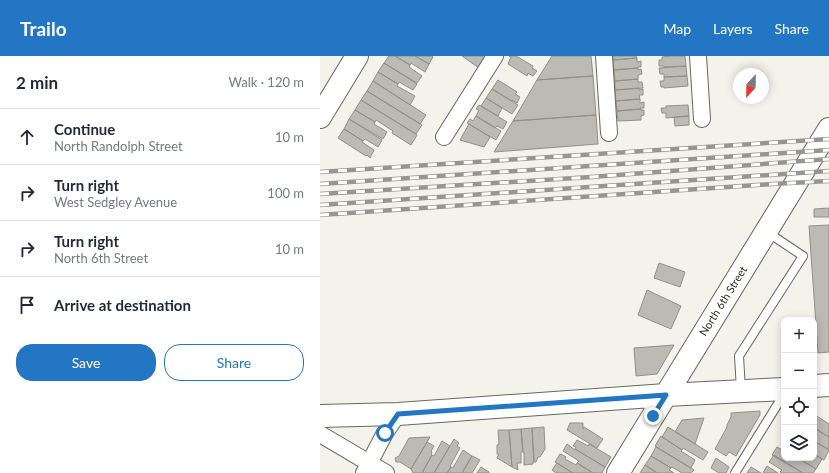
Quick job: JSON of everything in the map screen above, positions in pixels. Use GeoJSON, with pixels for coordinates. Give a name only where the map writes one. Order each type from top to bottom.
{"type":"FeatureCollection","features":[{"type":"Feature","properties":{"kind":"street"},"geometry":{"type":"LineString","coordinates":[[320,117],[357,56]]}},
{"type":"Feature","properties":{"kind":"street"},"geometry":{"type":"LineString","coordinates":[[444,137],[495,56]]}},
{"type":"Feature","properties":{"kind":"street"},"geometry":{"type":"LineString","coordinates":[[604,56],[609,133]]}},
{"type":"Feature","properties":{"kind":"street"},"geometry":{"type":"LineString","coordinates":[[698,56],[702,119]]}},
{"type":"Feature","properties":{"kind":"street","name":"North 6th Street"},"geometry":{"type":"LineString","coordinates":[[618,473],[829,129]]}},
{"type":"Feature","properties":{"kind":"street"},"geometry":{"type":"LineString","coordinates":[[817,386],[829,385]]}},
{"type":"Feature","properties":{"kind":"street"},"geometry":{"type":"LineString","coordinates":[[320,416],[398,414],[781,388]]}},
{"type":"Feature","properties":{"kind":"street"},"geometry":{"type":"LineString","coordinates":[[367,468],[385,433],[398,414]]}},
{"type":"Feature","properties":{"kind":"street"},"geometry":{"type":"LineString","coordinates":[[320,434],[367,468],[386,473]]}},
{"type":"Feature","properties":{"kind":"lane"},"geometry":{"type":"LineString","coordinates":[[741,391],[739,356],[803,256],[766,232]]}},
{"type":"Feature","properties":{"kind":"lane"},"geometry":{"type":"LineString","coordinates":[[735,473],[781,399]]}},
{"type":"Feature","properties":{"kind":"building"},"geometry":{"type":"Polygon","coordinates":[[[389,56],[395,56],[410,65],[409,67],[422,76],[417,83],[384,63],[389,56]]]}},
{"type":"Feature","properties":{"kind":"building"},"geometry":{"type":"Polygon","coordinates":[[[395,56],[415,56],[429,64],[425,72],[411,63],[410,65],[395,56]]]}},
{"type":"Feature","properties":{"kind":"building"},"geometry":{"type":"Polygon","coordinates":[[[415,56],[432,56],[433,57],[429,64],[415,56]]]}},
{"type":"Feature","properties":{"kind":"building"},"geometry":{"type":"Polygon","coordinates":[[[462,56],[482,56],[485,58],[479,68],[462,56]]]}},
{"type":"Feature","properties":{"kind":"building"},"geometry":{"type":"Polygon","coordinates":[[[509,56],[516,56],[533,66],[532,68],[537,71],[533,76],[528,73],[527,76],[508,64],[511,57],[509,56]]]}},
{"type":"Feature","properties":{"kind":"building"},"geometry":{"type":"Polygon","coordinates":[[[552,56],[591,56],[593,76],[537,80],[552,56]]]}},
{"type":"Feature","properties":{"kind":"building"},"geometry":{"type":"Polygon","coordinates":[[[613,56],[636,56],[637,58],[613,60],[613,56]]]}},
{"type":"Feature","properties":{"kind":"building"},"geometry":{"type":"Polygon","coordinates":[[[685,56],[686,66],[659,66],[659,60],[662,60],[662,57],[685,56]]]}},
{"type":"Feature","properties":{"kind":"building"},"geometry":{"type":"Polygon","coordinates":[[[637,58],[637,62],[641,61],[641,67],[614,70],[613,60],[637,58]]]}},
{"type":"Feature","properties":{"kind":"building"},"geometry":{"type":"Polygon","coordinates":[[[384,63],[417,84],[413,90],[399,82],[398,84],[378,72],[384,63]]]}},
{"type":"Feature","properties":{"kind":"building"},"geometry":{"type":"Polygon","coordinates":[[[686,66],[687,76],[664,77],[664,74],[660,74],[659,68],[686,66]]]}},
{"type":"Feature","properties":{"kind":"building"},"geometry":{"type":"Polygon","coordinates":[[[638,68],[638,70],[641,69],[642,74],[638,75],[638,79],[615,81],[614,70],[638,68]]]}},
{"type":"Feature","properties":{"kind":"building"},"geometry":{"type":"Polygon","coordinates":[[[378,72],[398,84],[397,86],[415,96],[410,105],[373,81],[378,72]]]}},
{"type":"Feature","properties":{"kind":"building"},"geometry":{"type":"Polygon","coordinates":[[[593,76],[596,115],[513,121],[537,80],[593,76]]]}},
{"type":"Feature","properties":{"kind":"building"},"geometry":{"type":"Polygon","coordinates":[[[687,76],[688,86],[661,87],[660,81],[664,81],[664,77],[687,76]]]}},
{"type":"Feature","properties":{"kind":"building"},"geometry":{"type":"Polygon","coordinates":[[[638,79],[638,82],[642,82],[643,88],[615,90],[615,81],[638,79]]]}},
{"type":"Feature","properties":{"kind":"building"},"geometry":{"type":"Polygon","coordinates":[[[498,80],[517,92],[515,94],[520,97],[517,103],[492,89],[498,80]]]}},
{"type":"Feature","properties":{"kind":"building"},"geometry":{"type":"Polygon","coordinates":[[[373,81],[426,115],[420,124],[367,91],[373,81]]]}},
{"type":"Feature","properties":{"kind":"building"},"geometry":{"type":"Polygon","coordinates":[[[639,88],[639,90],[643,89],[643,95],[639,95],[640,99],[616,101],[615,90],[639,88]]]}},
{"type":"Feature","properties":{"kind":"building"},"geometry":{"type":"Polygon","coordinates":[[[492,89],[518,105],[512,114],[486,98],[492,89]]]}},
{"type":"Feature","properties":{"kind":"building"},"geometry":{"type":"Polygon","coordinates":[[[367,91],[422,125],[416,134],[361,100],[367,91]]]}},
{"type":"Feature","properties":{"kind":"building"},"geometry":{"type":"Polygon","coordinates":[[[486,98],[502,108],[498,116],[481,106],[486,98]]]}},
{"type":"Feature","properties":{"kind":"building"},"geometry":{"type":"Polygon","coordinates":[[[640,99],[640,103],[644,102],[644,108],[617,111],[616,101],[640,99]]]}},
{"type":"Feature","properties":{"kind":"building"},"geometry":{"type":"Polygon","coordinates":[[[361,100],[417,135],[411,145],[392,133],[393,131],[376,120],[375,122],[355,110],[361,100]]]}},
{"type":"Feature","properties":{"kind":"building"},"geometry":{"type":"Polygon","coordinates":[[[479,105],[507,122],[503,129],[497,126],[495,128],[476,116],[479,110],[476,109],[479,105]]]}},
{"type":"Feature","properties":{"kind":"building"},"geometry":{"type":"Polygon","coordinates":[[[688,105],[689,116],[666,118],[666,113],[662,113],[661,108],[666,108],[666,106],[688,105]]]}},
{"type":"Feature","properties":{"kind":"building"},"geometry":{"type":"Polygon","coordinates":[[[355,110],[375,122],[374,124],[387,132],[383,139],[349,119],[355,110]]]}},
{"type":"Feature","properties":{"kind":"building"},"geometry":{"type":"Polygon","coordinates":[[[644,110],[644,115],[641,116],[641,120],[618,121],[617,111],[644,110]]]}},
{"type":"Feature","properties":{"kind":"building"},"geometry":{"type":"Polygon","coordinates":[[[596,115],[598,144],[494,152],[513,121],[596,115]]]}},
{"type":"Feature","properties":{"kind":"building"},"geometry":{"type":"Polygon","coordinates":[[[476,116],[501,131],[496,140],[467,123],[470,119],[473,121],[476,116]]]}},
{"type":"Feature","properties":{"kind":"building"},"geometry":{"type":"Polygon","coordinates":[[[689,116],[689,125],[675,126],[674,117],[689,116]]]}},
{"type":"Feature","properties":{"kind":"building"},"geometry":{"type":"Polygon","coordinates":[[[349,119],[382,140],[378,147],[365,139],[363,141],[344,129],[349,119]]]}},
{"type":"Feature","properties":{"kind":"building"},"geometry":{"type":"Polygon","coordinates":[[[469,124],[490,137],[484,147],[460,140],[469,124]]]}},
{"type":"Feature","properties":{"kind":"building"},"geometry":{"type":"Polygon","coordinates":[[[344,129],[374,150],[370,158],[338,138],[344,129]]]}},
{"type":"Feature","properties":{"kind":"building"},"geometry":{"type":"Polygon","coordinates":[[[829,208],[829,217],[814,217],[814,209],[829,208]]]}},
{"type":"Feature","properties":{"kind":"building"},"geometry":{"type":"Polygon","coordinates":[[[829,225],[829,352],[818,353],[817,317],[815,317],[809,226],[829,225]]]}},
{"type":"Feature","properties":{"kind":"building"},"geometry":{"type":"Polygon","coordinates":[[[659,263],[685,272],[680,287],[654,278],[659,263]]]}},
{"type":"Feature","properties":{"kind":"building"},"geometry":{"type":"Polygon","coordinates":[[[647,290],[681,306],[671,329],[638,315],[647,290]]]}},
{"type":"Feature","properties":{"kind":"building"},"geometry":{"type":"Polygon","coordinates":[[[674,345],[657,374],[636,376],[634,348],[674,345]]]}},
{"type":"Feature","properties":{"kind":"building"},"geometry":{"type":"Polygon","coordinates":[[[760,411],[760,415],[736,456],[729,452],[726,456],[715,449],[727,427],[731,413],[760,411]]]}},
{"type":"Feature","properties":{"kind":"building"},"geometry":{"type":"Polygon","coordinates":[[[817,416],[829,424],[829,437],[817,430],[817,416]]]}},
{"type":"Feature","properties":{"kind":"building"},"geometry":{"type":"Polygon","coordinates":[[[704,418],[695,444],[675,432],[682,420],[704,418]]]}},
{"type":"Feature","properties":{"kind":"building"},"geometry":{"type":"Polygon","coordinates":[[[570,423],[583,423],[583,429],[584,427],[603,439],[597,448],[567,430],[570,423]]]}},
{"type":"Feature","properties":{"kind":"building"},"geometry":{"type":"Polygon","coordinates":[[[544,427],[545,449],[540,457],[538,457],[536,462],[534,462],[532,428],[544,427]]]}},
{"type":"Feature","properties":{"kind":"building"},"geometry":{"type":"Polygon","coordinates":[[[668,427],[708,452],[703,460],[683,448],[682,450],[662,437],[668,427]]]}},
{"type":"Feature","properties":{"kind":"building"},"geometry":{"type":"Polygon","coordinates":[[[532,428],[534,462],[533,464],[524,465],[521,429],[532,428]]]}},
{"type":"Feature","properties":{"kind":"building"},"geometry":{"type":"Polygon","coordinates":[[[521,429],[523,452],[521,452],[521,463],[517,463],[518,470],[512,467],[509,430],[521,429]]]}},
{"type":"Feature","properties":{"kind":"building"},"geometry":{"type":"Polygon","coordinates":[[[498,430],[509,430],[512,467],[497,458],[499,454],[497,454],[497,445],[499,444],[498,430]]]}},
{"type":"Feature","properties":{"kind":"building"},"geometry":{"type":"Polygon","coordinates":[[[817,430],[829,437],[828,449],[817,443],[817,430]]]}},
{"type":"Feature","properties":{"kind":"building"},"geometry":{"type":"Polygon","coordinates":[[[661,436],[695,460],[691,468],[655,446],[661,436]]]}},
{"type":"Feature","properties":{"kind":"building"},"geometry":{"type":"Polygon","coordinates":[[[430,437],[411,469],[400,462],[396,462],[395,458],[399,456],[409,438],[430,437]]]}},
{"type":"Feature","properties":{"kind":"building"},"geometry":{"type":"Polygon","coordinates":[[[454,439],[459,443],[457,446],[460,448],[450,466],[451,467],[447,473],[434,473],[454,439]]]}},
{"type":"Feature","properties":{"kind":"building"},"geometry":{"type":"Polygon","coordinates":[[[577,440],[588,446],[589,444],[611,457],[605,467],[575,449],[576,447],[573,446],[577,440]]]}},
{"type":"Feature","properties":{"kind":"building"},"geometry":{"type":"Polygon","coordinates":[[[442,441],[450,446],[434,473],[422,473],[432,455],[434,456],[442,441]]]}},
{"type":"Feature","properties":{"kind":"building"},"geometry":{"type":"Polygon","coordinates":[[[427,442],[434,446],[431,451],[432,455],[422,473],[413,473],[411,469],[427,442]]]}},
{"type":"Feature","properties":{"kind":"building"},"geometry":{"type":"Polygon","coordinates":[[[817,443],[829,450],[824,460],[817,456],[817,443]]]}},
{"type":"Feature","properties":{"kind":"building"},"geometry":{"type":"Polygon","coordinates":[[[567,444],[605,467],[602,473],[593,473],[577,463],[579,461],[563,451],[567,444]]]}},
{"type":"Feature","properties":{"kind":"building"},"geometry":{"type":"Polygon","coordinates":[[[656,447],[694,470],[691,473],[682,473],[651,456],[656,447]]]}},
{"type":"Feature","properties":{"kind":"building"},"geometry":{"type":"Polygon","coordinates":[[[777,447],[781,449],[781,460],[772,455],[777,447]]]}},
{"type":"Feature","properties":{"kind":"building"},"geometry":{"type":"Polygon","coordinates":[[[463,450],[472,456],[462,473],[447,473],[451,467],[453,468],[463,450]]]}},
{"type":"Feature","properties":{"kind":"building"},"geometry":{"type":"Polygon","coordinates":[[[560,454],[566,457],[565,459],[576,465],[577,463],[593,473],[573,473],[555,462],[560,454]]]}},
{"type":"Feature","properties":{"kind":"building"},"geometry":{"type":"Polygon","coordinates":[[[774,455],[781,459],[781,461],[784,461],[803,473],[782,473],[780,472],[782,470],[769,462],[774,455]]]}},
{"type":"Feature","properties":{"kind":"building"},"geometry":{"type":"Polygon","coordinates":[[[472,456],[480,460],[472,473],[462,473],[472,456]]]}},
{"type":"Feature","properties":{"kind":"building"},"geometry":{"type":"Polygon","coordinates":[[[651,456],[671,468],[669,470],[674,473],[657,473],[645,465],[651,456]]]}},
{"type":"Feature","properties":{"kind":"building"},"geometry":{"type":"Polygon","coordinates":[[[817,456],[822,459],[816,469],[803,461],[817,461],[817,456]]]}},
{"type":"Feature","properties":{"kind":"building"},"geometry":{"type":"Polygon","coordinates":[[[716,458],[729,467],[726,473],[719,473],[711,468],[716,458]]]}},
{"type":"Feature","properties":{"kind":"building"},"geometry":{"type":"Polygon","coordinates":[[[782,461],[803,461],[816,469],[813,473],[803,473],[782,461]]]}},
{"type":"Feature","properties":{"kind":"building"},"geometry":{"type":"Polygon","coordinates":[[[557,463],[573,473],[556,473],[552,470],[557,463]]]}},
{"type":"Feature","properties":{"kind":"building"},"geometry":{"type":"Polygon","coordinates":[[[645,465],[657,473],[640,473],[645,465]]]}},
{"type":"Feature","properties":{"kind":"building"},"geometry":{"type":"Polygon","coordinates":[[[767,466],[778,473],[763,473],[767,466]]]}},
{"type":"Feature","properties":{"kind":"building"},"geometry":{"type":"Polygon","coordinates":[[[481,467],[489,472],[489,473],[477,473],[481,467]]]}},
{"type":"Feature","properties":{"kind":"building"},"geometry":{"type":"Polygon","coordinates":[[[751,467],[761,473],[747,473],[751,467]]]}},
{"type":"Feature","properties":{"kind":"railway"},"geometry":{"type":"LineString","coordinates":[[320,172],[829,139]]}},
{"type":"Feature","properties":{"kind":"railway"},"geometry":{"type":"LineString","coordinates":[[320,184],[829,150]]}},
{"type":"Feature","properties":{"kind":"railway"},"geometry":{"type":"LineString","coordinates":[[320,194],[591,177],[829,159]]}},
{"type":"Feature","properties":{"kind":"railway"},"geometry":{"type":"LineString","coordinates":[[320,205],[829,171]]}},
{"type":"Feature","properties":{"kind":"railway"},"geometry":{"type":"LineString","coordinates":[[320,215],[829,181]]}},
{"type":"Feature","properties":{"kind":"route"},"geometry":{"type":"LineString","coordinates":[[385,433],[398,414],[666,395],[653,416]]}}]}
